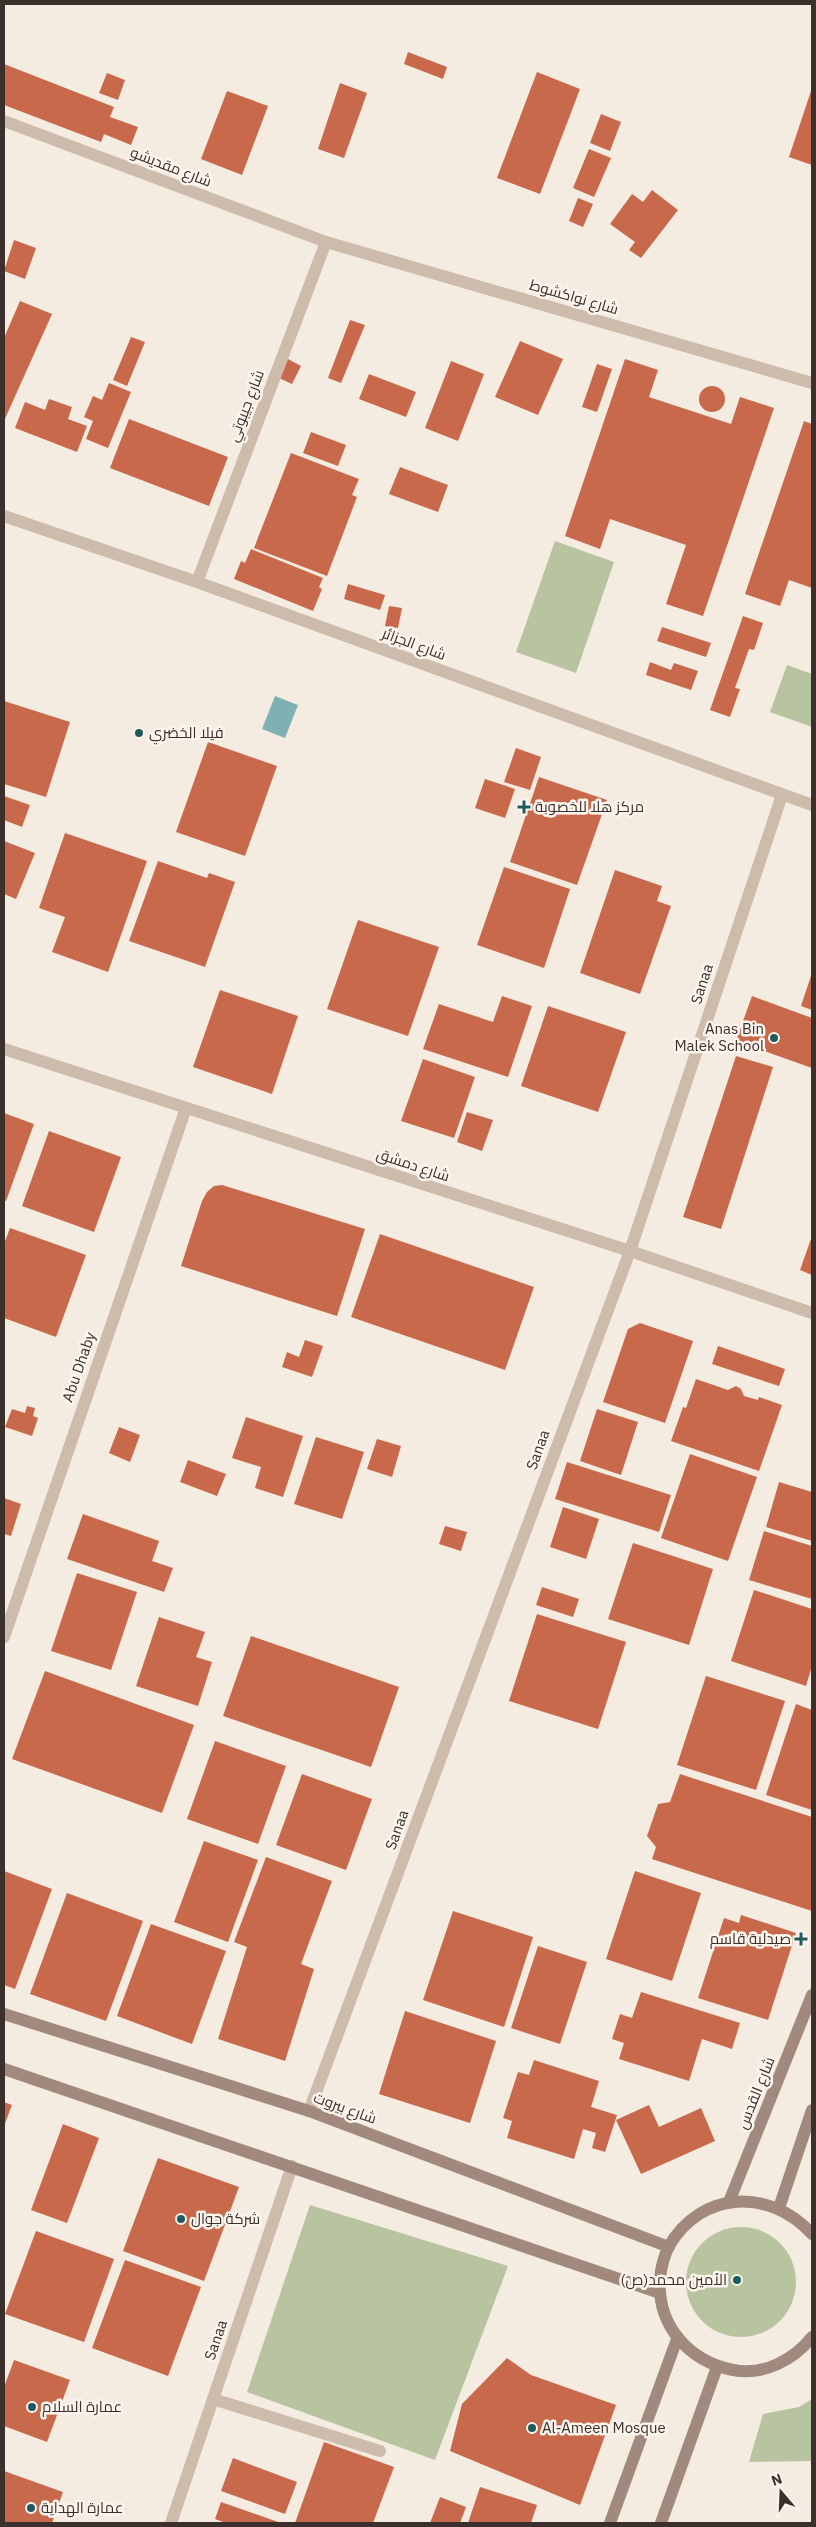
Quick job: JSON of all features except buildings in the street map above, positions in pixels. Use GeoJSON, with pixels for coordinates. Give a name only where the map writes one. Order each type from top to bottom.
{"type":"FeatureCollection","features":[{"type":"Feature","properties":{"kind":"main road","name":"شارع القدس"},"geometry":{"type":"LineString","coordinates":[[729,2202],[812,1996]]}},
{"type":"Feature","properties":{"kind":"main road","name":"شارع بيروت"},"geometry":{"type":"LineString","coordinates":[[4,2014],[309,2111],[668,2247]]}},
{"type":"Feature","properties":{"kind":"main road"},"geometry":{"type":"LineString","coordinates":[[4,2069],[292,2166],[660,2294]]}},
{"type":"Feature","properties":{"kind":"main road"},"geometry":{"type":"LineString","coordinates":[[779,2208],[812,2110]]}},
{"type":"Feature","properties":{"kind":"main road"},"geometry":{"type":"LineString","coordinates":[[810,2344],[785,2361],[763,2369],[740,2371],[716,2367],[695,2356],[677,2339],[665,2318],[660,2294],[661,2269],[668,2247],[684,2226],[704,2211],[729,2202],[754,2201],[779,2208],[799,2220],[812,2234]]}},
{"type":"Feature","properties":{"kind":"main road"},"geometry":{"type":"LineString","coordinates":[[610,2523],[677,2339]]}},
{"type":"Feature","properties":{"kind":"main road"},"geometry":{"type":"LineString","coordinates":[[661,2523],[716,2367]]}},
{"type":"Feature","properties":{"kind":"street","name":"شارع مقديشو"},"geometry":{"type":"LineString","coordinates":[[4,121],[326,242]]}},
{"type":"Feature","properties":{"kind":"street","name":"شارع نواكشوط"},"geometry":{"type":"LineString","coordinates":[[326,242],[812,383]]}},
{"type":"Feature","properties":{"kind":"street","name":"شارع جيبوتي"},"geometry":{"type":"LineString","coordinates":[[197,582],[326,242]]}},
{"type":"Feature","properties":{"kind":"street","name":"شارع الجزائر"},"geometry":{"type":"LineString","coordinates":[[4,516],[197,582],[812,805]]}},
{"type":"Feature","properties":{"kind":"street","name":"Sanaa"},"geometry":{"type":"LineString","coordinates":[[309,2111],[630,1251],[782,795]]}},
{"type":"Feature","properties":{"kind":"street","name":"شارع دمشق"},"geometry":{"type":"LineString","coordinates":[[4,1049],[630,1251],[812,1313]]}},
{"type":"Feature","properties":{"kind":"street","name":"Abu Dhaby"},"geometry":{"type":"LineString","coordinates":[[4,1636],[186,1108]]}},
{"type":"Feature","properties":{"kind":"street","name":"Sanaa"},"geometry":{"type":"LineString","coordinates":[[171,2523],[292,2166]]}},
{"type":"Feature","properties":{"kind":"street"},"geometry":{"type":"LineString","coordinates":[[213,2399],[380,2450]]}},
{"type":"Feature","properties":{"kind":"green space"},"geometry":{"type":"Polygon","coordinates":[[[555,541],[614,562],[576,673],[516,652],[555,541]]]}},
{"type":"Feature","properties":{"kind":"green space"},"geometry":{"type":"Polygon","coordinates":[[[787,665],[812,674],[812,727],[770,712],[787,665]]]}},
{"type":"Feature","properties":{"kind":"green space"},"geometry":{"type":"Polygon","coordinates":[[[310,2205],[508,2266],[435,2460],[247,2392],[310,2205]]]}},
{"type":"Feature","properties":{"kind":"green space"},"geometry":{"type":"Polygon","coordinates":[[[741,2227],[762,2231],[780,2243],[792,2261],[796,2282],[792,2303],[780,2321],[762,2333],[741,2337],[720,2333],[702,2321],[690,2303],[686,2282],[690,2261],[702,2243],[720,2231],[741,2227]]]}},
{"type":"Feature","properties":{"kind":"green space"},"geometry":{"type":"Polygon","coordinates":[[[812,2399],[812,2461],[749,2462],[763,2414],[799,2407],[812,2399]]]}},
{"type":"Feature","properties":{"kind":"water"},"geometry":{"type":"Polygon","coordinates":[[[275,696],[298,705],[285,738],[262,729],[275,696]]]}},
{"type":"Feature","properties":{"kind":"place","name":"فيلا الخضري"},"geometry":{"type":"Point","coordinates":[139,733]}},
{"type":"Feature","properties":{"kind":"place","name":"مركز هلا للخصوبة"},"geometry":{"type":"Point","coordinates":[524,807]}},
{"type":"Feature","properties":{"kind":"place","name":"Anas Bin Malek School"},"geometry":{"type":"Point","coordinates":[774,1038]}},
{"type":"Feature","properties":{"kind":"place","name":"صيدلية قاسم"},"geometry":{"type":"Point","coordinates":[801,1939]}},
{"type":"Feature","properties":{"kind":"place","name":"شركة جوال"},"geometry":{"type":"Point","coordinates":[181,2219]}},
{"type":"Feature","properties":{"kind":"place","name":"الأمين محمد(ص)"},"geometry":{"type":"Point","coordinates":[737,2280]}},
{"type":"Feature","properties":{"kind":"place","name":"عمارة السلام"},"geometry":{"type":"Point","coordinates":[32,2407]}},
{"type":"Feature","properties":{"kind":"place","name":"Al-Ameen Mosque"},"geometry":{"type":"Point","coordinates":[532,2428]}},
{"type":"Feature","properties":{"kind":"place","name":"عمارة الهداية"},"geometry":{"type":"Point","coordinates":[31,2508]}}]}
